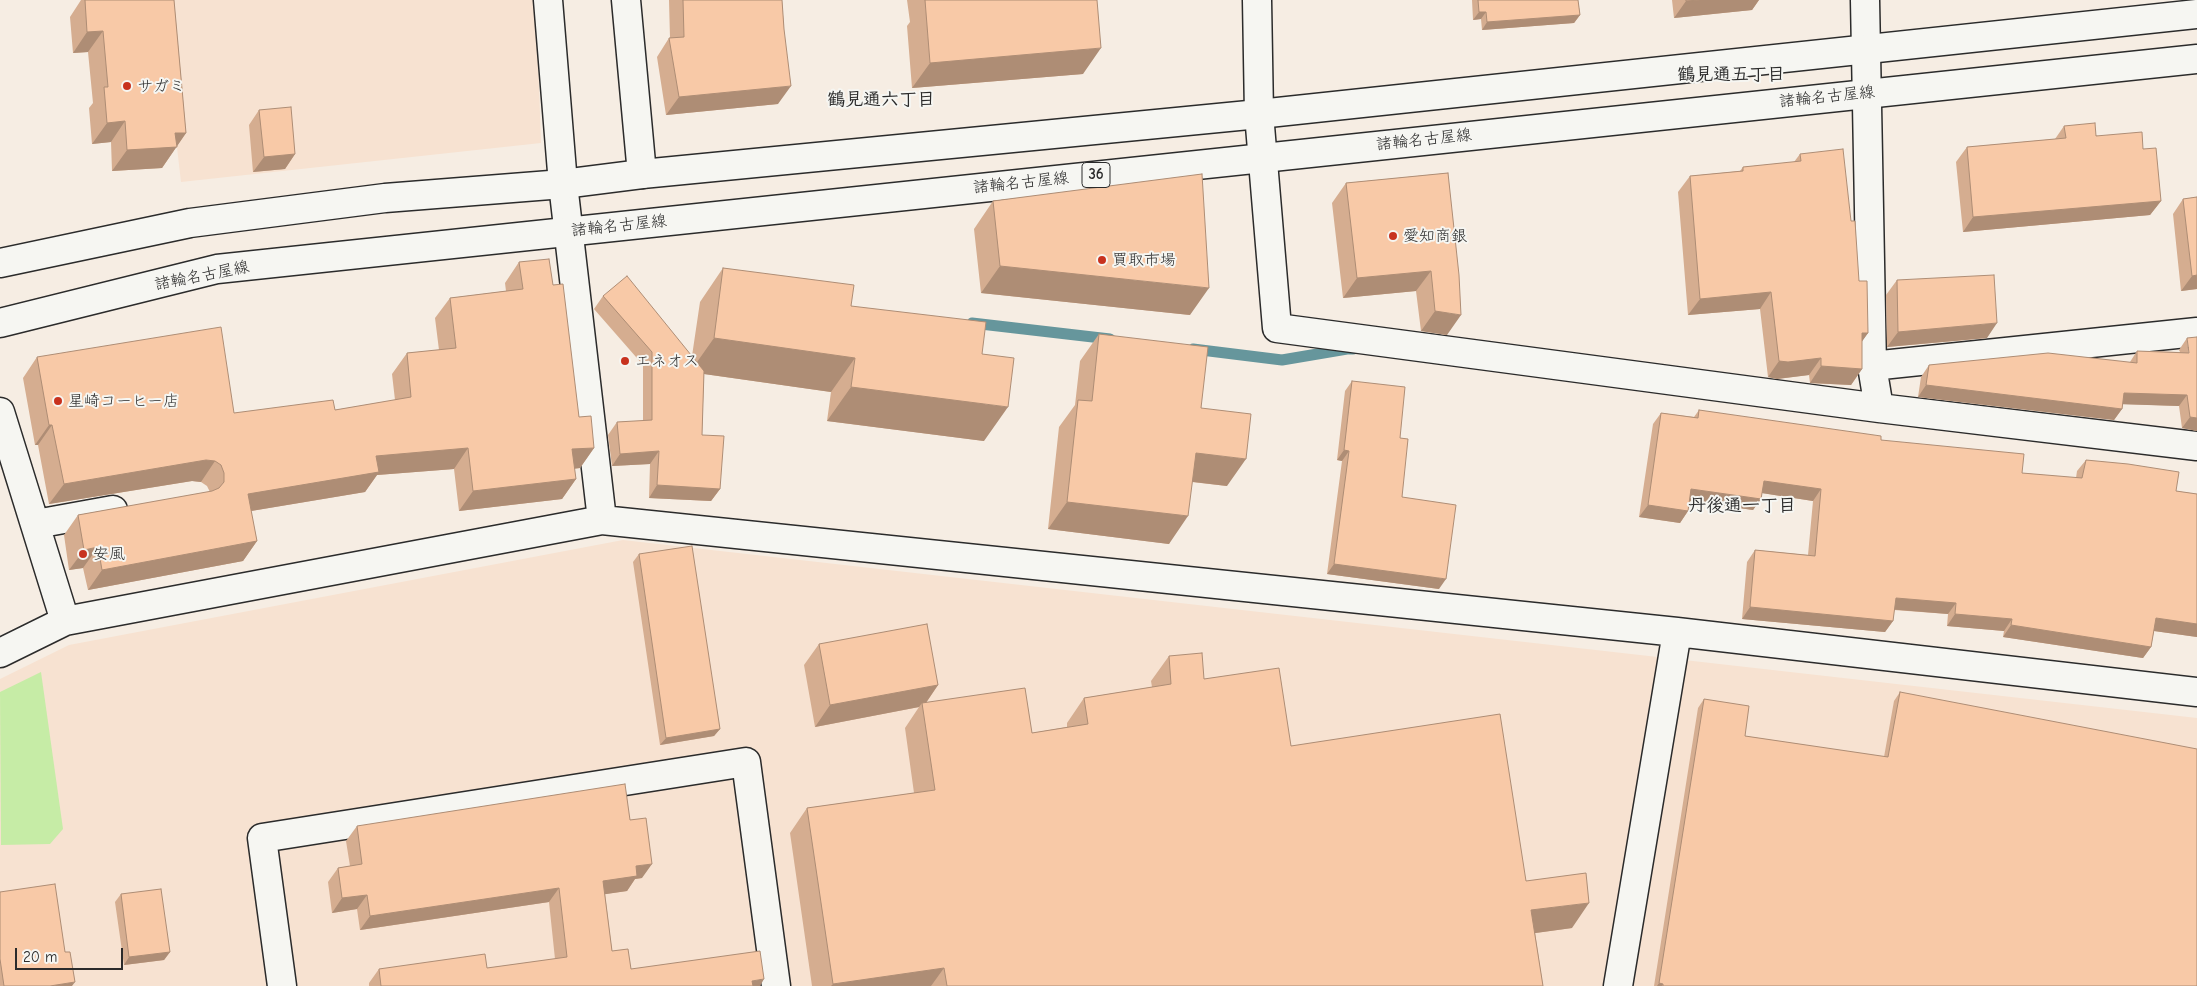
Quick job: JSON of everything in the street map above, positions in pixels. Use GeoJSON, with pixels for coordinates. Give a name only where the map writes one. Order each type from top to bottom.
{"type":"FeatureCollection","features":[{"type":"Feature","properties":{"kind":"main road"},"geometry":{"type":"LineString","coordinates":[[548,0],[563,184],[602,520]]}},
{"type":"Feature","properties":{"kind":"main road"},"geometry":{"type":"LineString","coordinates":[[626,0],[642,174]]}},
{"type":"Feature","properties":{"kind":"main road"},"geometry":{"type":"LineString","coordinates":[[1257,0],[1259,114],[1277,328],[1879,408],[2197,446]]}},
{"type":"Feature","properties":{"kind":"main road"},"geometry":{"type":"LineString","coordinates":[[1865,0],[1872,366],[1879,408]]}},
{"type":"Feature","properties":{"kind":"main road"},"geometry":{"type":"LineString","coordinates":[[0,263],[190,223],[386,198],[563,184],[642,174],[1259,114],[1866,51],[2197,14]]}},
{"type":"Feature","properties":{"kind":"main road","name":"諸輪名古屋線"},"geometry":{"type":"LineString","coordinates":[[0,323],[217,269],[2197,58]]}},
{"type":"Feature","properties":{"kind":"main road"},"geometry":{"type":"LineString","coordinates":[[1872,366],[2197,332]]}},
{"type":"Feature","properties":{"kind":"main road"},"geometry":{"type":"LineString","coordinates":[[0,412],[65,621]]}},
{"type":"Feature","properties":{"kind":"main road"},"geometry":{"type":"LineString","coordinates":[[36,524],[139,506]]}},
{"type":"Feature","properties":{"kind":"main road"},"geometry":{"type":"LineString","coordinates":[[0,653],[65,621],[602,520],[1677,632],[2197,692]]}},
{"type":"Feature","properties":{"kind":"main road"},"geometry":{"type":"LineString","coordinates":[[1618,986],[1677,632]]}},
{"type":"Feature","properties":{"kind":"main road"},"geometry":{"type":"LineString","coordinates":[[282,986],[262,838],[746,762],[776,986]]}},
{"type":"Feature","properties":{"kind":"shaded area"},"geometry":{"type":"Polygon","coordinates":[[[160,0],[536,0],[541,143],[181,182],[160,0]]]}},
{"type":"Feature","properties":{"kind":"shaded area"},"geometry":{"type":"Polygon","coordinates":[[[623,540],[2197,718],[2197,986],[0,986],[0,679],[69,645],[623,540]]]}},
{"type":"Feature","properties":{"kind":"green space"},"geometry":{"type":"Polygon","coordinates":[[[41,672],[63,829],[50,844],[1,845],[0,692],[41,672]]]}},
{"type":"Feature","properties":{"kind":"building"},"geometry":{"type":"Polygon","coordinates":[[[85,0],[174,0],[186,133],[175,133],[177,147],[127,150],[125,121],[107,123],[104,87],[108,87],[103,31],[87,32],[85,0]]]}},
{"type":"Feature","properties":{"kind":"building"},"geometry":{"type":"Polygon","coordinates":[[[683,0],[782,0],[791,86],[679,97],[669,38],[684,37],[683,0]]]}},
{"type":"Feature","properties":{"kind":"building"},"geometry":{"type":"Polygon","coordinates":[[[925,0],[1097,0],[1101,48],[930,63],[925,0]]]}},
{"type":"Feature","properties":{"kind":"building"},"geometry":{"type":"Polygon","coordinates":[[[1478,0],[1578,0],[1580,15],[1487,22],[1486,12],[1479,12],[1478,0]]]}},
{"type":"Feature","properties":{"kind":"building"},"geometry":{"type":"Polygon","coordinates":[[[291,107],[295,154],[264,157],[259,110],[291,107]]]}},
{"type":"Feature","properties":{"kind":"building"},"geometry":{"type":"Polygon","coordinates":[[[2095,123],[2096,136],[2142,132],[2143,149],[2156,148],[2161,201],[1973,217],[1967,147],[2066,138],[2064,126],[2095,123]]]}},
{"type":"Feature","properties":{"kind":"building"},"geometry":{"type":"Polygon","coordinates":[[[1843,149],[1851,221],[1855,221],[1859,281],[1867,281],[1868,333],[1862,333],[1862,369],[1821,366],[1821,358],[1788,362],[1779,361],[1771,292],[1700,299],[1690,176],[1743,171],[1743,167],[1801,161],[1800,154],[1843,149]]]}},
{"type":"Feature","properties":{"kind":"building"},"geometry":{"type":"Polygon","coordinates":[[[1448,173],[1459,275],[1461,315],[1435,311],[1431,271],[1357,278],[1346,183],[1448,173]]]}},
{"type":"Feature","properties":{"kind":"building"},"geometry":{"type":"Polygon","coordinates":[[[1202,174],[1209,288],[1000,266],[993,201],[1202,174]]]}},
{"type":"Feature","properties":{"kind":"building"},"geometry":{"type":"Polygon","coordinates":[[[2197,197],[2197,275],[2192,276],[2183,199],[2197,197]]]}},
{"type":"Feature","properties":{"kind":"building"},"geometry":{"type":"Polygon","coordinates":[[[549,259],[553,285],[563,284],[579,417],[591,416],[594,448],[572,449],[576,479],[473,491],[468,448],[376,456],[379,472],[248,494],[257,541],[102,570],[98,547],[84,550],[78,515],[212,491],[219,488],[224,482],[224,473],[221,465],[215,461],[206,460],[64,484],[52,425],[49,425],[37,357],[221,327],[234,413],[333,400],[335,410],[411,397],[407,353],[456,348],[450,298],[523,289],[519,262],[549,259]]]}},
{"type":"Feature","properties":{"kind":"building"},"geometry":{"type":"Polygon","coordinates":[[[723,268],[854,285],[851,306],[986,322],[982,354],[1014,358],[1008,407],[851,387],[855,358],[714,338],[723,268]]]}},
{"type":"Feature","properties":{"kind":"building"},"geometry":{"type":"Polygon","coordinates":[[[1994,275],[1997,323],[1898,332],[1897,280],[1994,275]]]}},
{"type":"Feature","properties":{"kind":"building"},"geometry":{"type":"Polygon","coordinates":[[[627,276],[704,371],[702,435],[724,436],[720,489],[657,485],[659,451],[620,454],[617,422],[652,420],[652,352],[603,296],[627,276]]]}},
{"type":"Feature","properties":{"kind":"building"},"geometry":{"type":"Polygon","coordinates":[[[1099,334],[1208,347],[1201,408],[1251,414],[1246,459],[1196,453],[1188,516],[1067,502],[1078,400],[1092,401],[1099,334]]]}},
{"type":"Feature","properties":{"kind":"building"},"geometry":{"type":"Polygon","coordinates":[[[2197,337],[2197,418],[2190,417],[2187,395],[2124,393],[2122,409],[1926,385],[1929,365],[2048,353],[2137,363],[2137,351],[2189,353],[2187,338],[2197,337]]]}},
{"type":"Feature","properties":{"kind":"building"},"geometry":{"type":"Polygon","coordinates":[[[1352,381],[1405,387],[1400,438],[1408,439],[1402,497],[1456,505],[1446,579],[1334,564],[1349,451],[1344,450],[1352,381]]]}},
{"type":"Feature","properties":{"kind":"building"},"geometry":{"type":"Polygon","coordinates":[[[1699,410],[1881,436],[1881,440],[2024,454],[2022,473],[2082,478],[2086,460],[2179,472],[2176,491],[2197,494],[2197,624],[2156,618],[2151,647],[2011,625],[2012,619],[1955,614],[1956,603],[1896,598],[1893,621],[1750,607],[1755,550],[1815,556],[1821,489],[1764,481],[1761,499],[1691,489],[1688,511],[1648,505],[1661,413],[1698,418],[1699,410]]]}},
{"type":"Feature","properties":{"kind":"building"},"geometry":{"type":"Polygon","coordinates":[[[692,546],[720,729],[666,738],[639,554],[692,546]]]}},
{"type":"Feature","properties":{"kind":"building"},"geometry":{"type":"Polygon","coordinates":[[[927,624],[938,685],[830,705],[819,644],[927,624]]]}},
{"type":"Feature","properties":{"kind":"building"},"geometry":{"type":"Polygon","coordinates":[[[1202,653],[1204,679],[1279,668],[1291,746],[1500,714],[1526,881],[1586,873],[1589,903],[1531,910],[1543,986],[947,986],[944,968],[833,984],[807,808],[935,790],[922,703],[1025,688],[1032,733],[1088,724],[1084,698],[1171,684],[1169,656],[1202,653]]]}},
{"type":"Feature","properties":{"kind":"building"},"geometry":{"type":"Polygon","coordinates":[[[1900,692],[2197,749],[2197,986],[1663,986],[1663,984],[1659,983],[1704,699],[1749,706],[1745,736],[1888,757],[1900,692]]]}},
{"type":"Feature","properties":{"kind":"building"},"geometry":{"type":"Polygon","coordinates":[[[625,784],[630,820],[646,818],[652,864],[636,866],[637,876],[603,881],[612,951],[628,949],[631,969],[760,951],[764,979],[752,981],[753,986],[381,986],[379,969],[485,954],[487,968],[567,957],[559,888],[370,916],[367,895],[342,898],[338,868],[362,864],[357,826],[625,784]]]}},
{"type":"Feature","properties":{"kind":"building"},"geometry":{"type":"Polygon","coordinates":[[[55,884],[65,952],[70,952],[75,982],[50,986],[4,986],[0,959],[0,892],[55,884]]]}},
{"type":"Feature","properties":{"kind":"building"},"geometry":{"type":"Polygon","coordinates":[[[161,889],[170,952],[129,957],[121,894],[161,889]]]}},
{"type":"Feature","properties":{"kind":"waterway"},"geometry":{"type":"LineString","coordinates":[[972,323],[1110,339]]}},
{"type":"Feature","properties":{"kind":"waterway"},"geometry":{"type":"LineString","coordinates":[[1193,349],[1282,360],[1353,349]]}},
{"type":"Feature","properties":{"kind":"place","name":"サガミ"},"geometry":{"type":"Point","coordinates":[127,86]}},
{"type":"Feature","properties":{"kind":"place","name":"愛知商銀"},"geometry":{"type":"Point","coordinates":[1393,236]}},
{"type":"Feature","properties":{"kind":"place","name":"買取市場"},"geometry":{"type":"Point","coordinates":[1102,260]}},
{"type":"Feature","properties":{"kind":"place","name":"エネオス"},"geometry":{"type":"Point","coordinates":[625,361]}},
{"type":"Feature","properties":{"kind":"place","name":"星崎コーヒー店"},"geometry":{"type":"Point","coordinates":[58,401]}},
{"type":"Feature","properties":{"kind":"place","name":"安風"},"geometry":{"type":"Point","coordinates":[83,554]}},
{"type":"Feature","properties":{"kind":"district","name":"鶴見通五丁目"},"geometry":{"type":"Point","coordinates":[1731,75]}},
{"type":"Feature","properties":{"kind":"district","name":"鶴見通六丁目"},"geometry":{"type":"Point","coordinates":[881,100]}},
{"type":"Feature","properties":{"kind":"district","name":"丹後通一丁目"},"geometry":{"type":"Point","coordinates":[1742,506]}}]}
